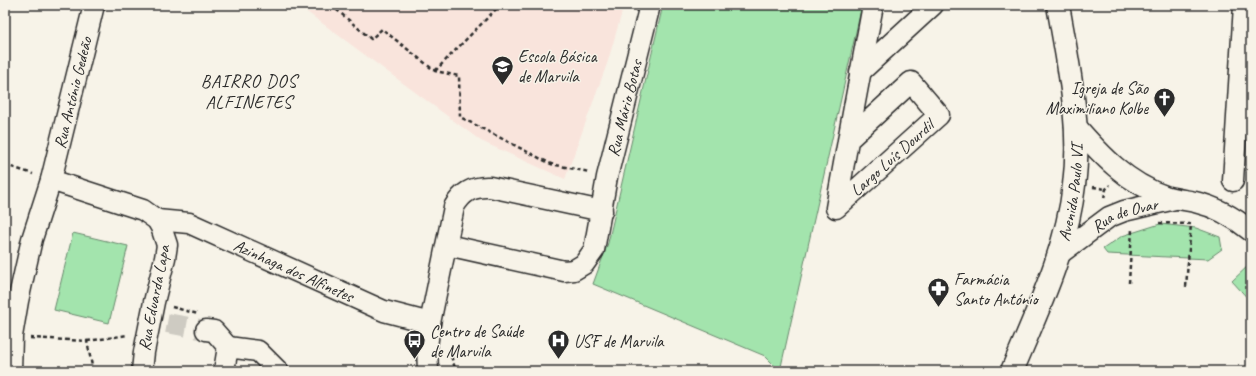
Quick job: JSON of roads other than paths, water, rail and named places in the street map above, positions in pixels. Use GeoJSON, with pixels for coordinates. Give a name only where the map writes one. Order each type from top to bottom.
{"type":"FeatureCollection","features":[{"type":"Feature","properties":{"kind":"main road","name":"Avenida Paulo VI"},"geometry":{"type":"LineString","coordinates":[[1013,369],[1058,255],[1070,214],[1074,186],[1076,164],[1075,125],[1058,5]]}},
{"type":"Feature","properties":{"kind":"street","name":"Rua António Gedeão"},"geometry":{"type":"LineString","coordinates":[[11,371],[12,336],[32,239],[51,180],[94,5]]}},
{"type":"Feature","properties":{"kind":"street","name":"Rua Mário Botas"},"geometry":{"type":"LineString","coordinates":[[447,245],[564,271],[574,270],[584,264],[594,250],[607,177],[650,5]]}},
{"type":"Feature","properties":{"kind":"street","name":"Largo Luís Dourdil"},"geometry":{"type":"LineString","coordinates":[[848,140],[911,82],[939,115],[836,208],[848,140],[860,72],[873,5]]}},
{"type":"Feature","properties":{"kind":"street"},"geometry":{"type":"LineString","coordinates":[[860,72],[933,5]]}},
{"type":"Feature","properties":{"kind":"street"},"geometry":{"type":"LineString","coordinates":[[1233,182],[1244,5]]}},
{"type":"Feature","properties":{"kind":"street","name":"Rua de Ovar"},"geometry":{"type":"LineString","coordinates":[[1075,125],[1096,150],[1120,172],[1142,186],[1176,199],[1213,207],[1226,213],[1251,231]]}},
{"type":"Feature","properties":{"kind":"street","name":"Rua Eduarda Lapa"},"geometry":{"type":"LineString","coordinates":[[51,180],[143,210],[157,220],[165,235],[167,245],[159,322],[144,352],[142,371]]}},
{"type":"Feature","properties":{"kind":"street"},"geometry":{"type":"LineString","coordinates":[[428,371],[427,347],[430,323],[454,207],[458,200],[467,192],[482,186],[602,211]]}},
{"type":"Feature","properties":{"kind":"street","name":"Rua de Ovar"},"geometry":{"type":"LineString","coordinates":[[1058,255],[1109,217],[1124,211],[1176,199]]}},
{"type":"Feature","properties":{"kind":"street","name":"Azinhaga dos Alfinetes"},"geometry":{"type":"LineString","coordinates":[[157,220],[189,223],[384,311],[430,323]]}},
{"type":"Feature","properties":{"kind":"street"},"geometry":{"type":"LineString","coordinates":[[206,330],[214,331],[228,347],[258,351],[278,371]]}},
{"type":"Feature","properties":{"kind":"street"},"geometry":{"type":"LineString","coordinates":[[224,371],[228,347]]}},
{"type":"Feature","properties":{"kind":"tunnel"},"geometry":{"type":"LineString","coordinates":[[167,323],[206,330]]}},
{"type":"Feature","properties":{"kind":"place","name":"Escola Básica de Marvila"},"geometry":{"type":"Point","coordinates":[503,86]}},
{"type":"Feature","properties":{"kind":"place","name":"Igreja de São Maximiliano Kolbe"},"geometry":{"type":"Point","coordinates":[1164,118]}},
{"type":"Feature","properties":{"kind":"place","name":"Farmácia Santo António"},"geometry":{"type":"Point","coordinates":[938,308]}},
{"type":"Feature","properties":{"kind":"place","name":"Centro de Saúde de Marvila"},"geometry":{"type":"Point","coordinates":[415,360]}},
{"type":"Feature","properties":{"kind":"place","name":"USF de Marvila"},"geometry":{"type":"Point","coordinates":[558,360]}},
{"type":"Feature","properties":{"kind":"district","name":"BAIRRO DOS ALFINETES"},"geometry":{"type":"Point","coordinates":[249,91]}}]}
